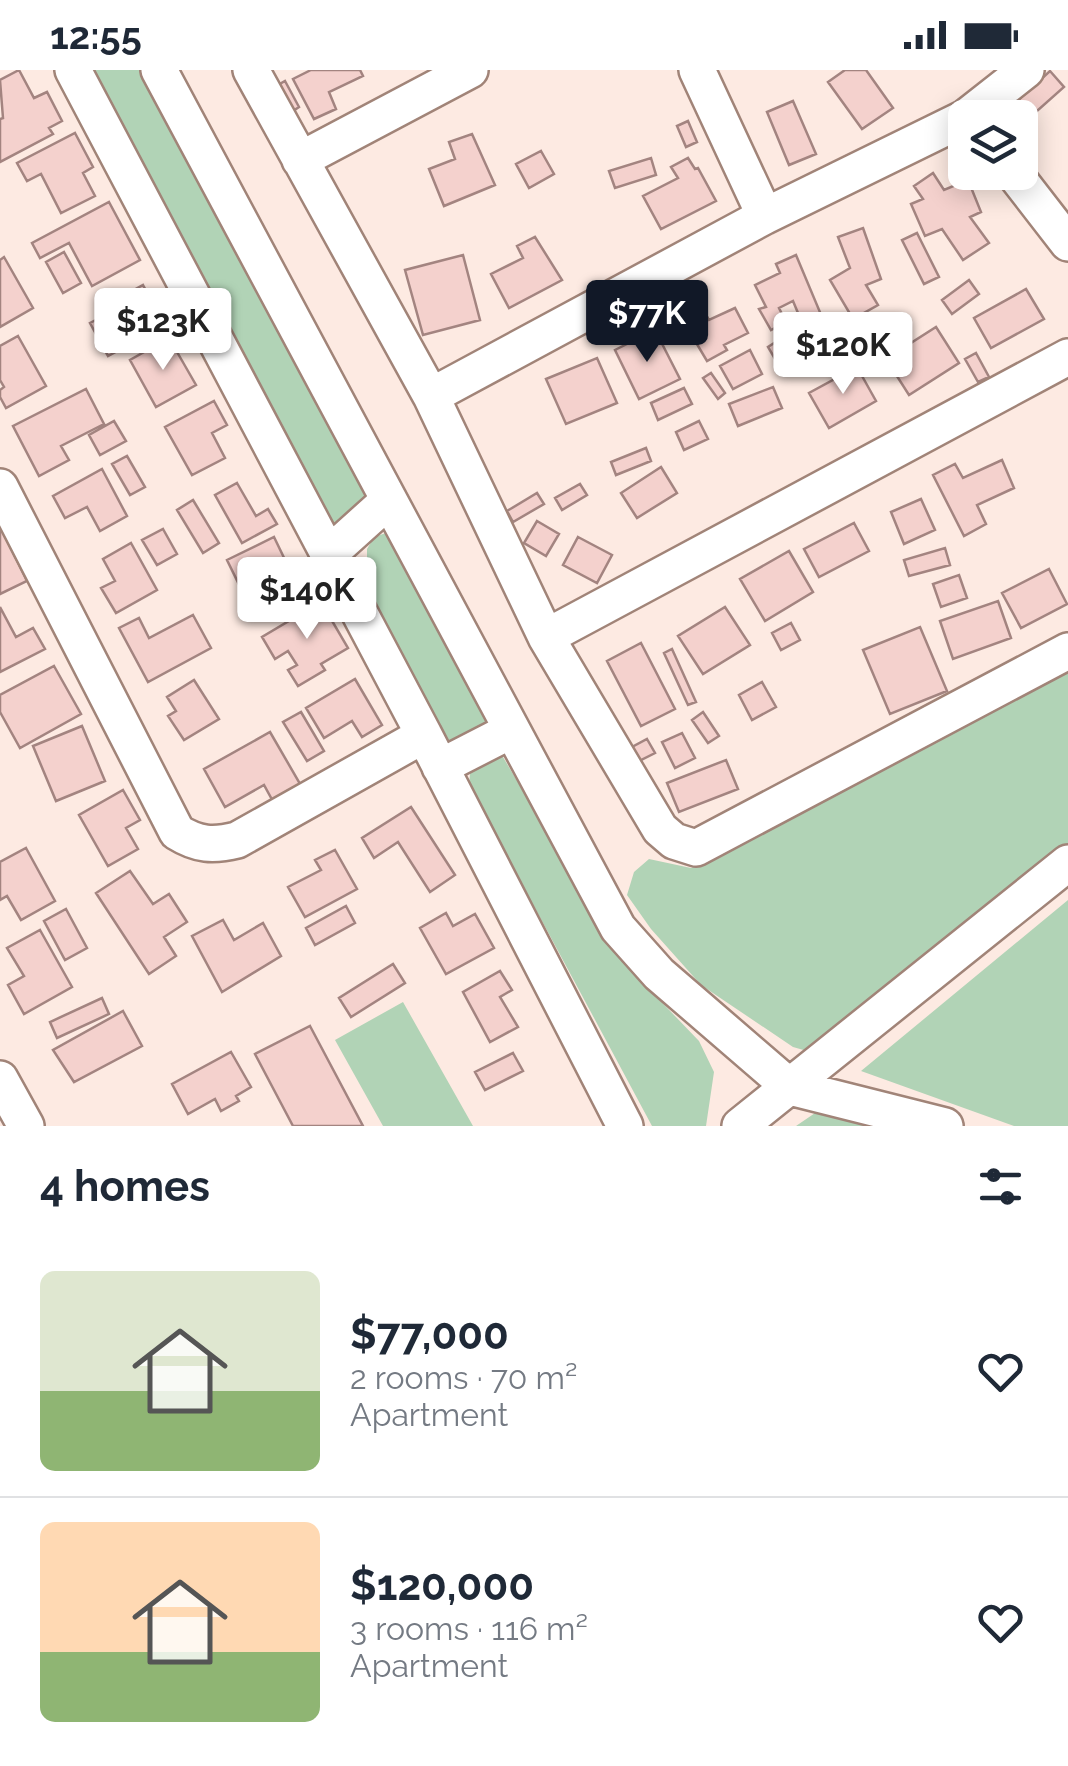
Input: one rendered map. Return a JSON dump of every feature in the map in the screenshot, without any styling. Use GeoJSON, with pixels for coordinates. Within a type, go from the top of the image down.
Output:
{"type":"FeatureCollection","features":[{"type":"Feature","properties":{"kind":"street"},"geometry":{"type":"LineString","coordinates":[[73,70],[424,735],[624,1126]]}},
{"type":"Feature","properties":{"kind":"street"},"geometry":{"type":"LineString","coordinates":[[159,70],[618,928],[659,974],[790,1087],[946,1126]]}},
{"type":"Feature","properties":{"kind":"street"},"geometry":{"type":"LineString","coordinates":[[251,70],[430,396],[546,637],[660,829],[674,841],[696,848],[1068,651]]}},
{"type":"Feature","properties":{"kind":"street"},"geometry":{"type":"LineString","coordinates":[[300,160],[470,70]]}},
{"type":"Feature","properties":{"kind":"street"},"geometry":{"type":"LineString","coordinates":[[697,70],[765,216]]}},
{"type":"Feature","properties":{"kind":"street"},"geometry":{"type":"LineString","coordinates":[[988,100],[1026,70]]}},
{"type":"Feature","properties":{"kind":"street"},"geometry":{"type":"LineString","coordinates":[[430,396],[765,216],[948,126]]}},
{"type":"Feature","properties":{"kind":"street"},"geometry":{"type":"LineString","coordinates":[[1027,190],[1068,243]]}},
{"type":"Feature","properties":{"kind":"street"},"geometry":{"type":"LineString","coordinates":[[546,637],[1068,357]]}},
{"type":"Feature","properties":{"kind":"street"},"geometry":{"type":"LineString","coordinates":[[0,488],[177,832],[196,844],[219,845],[237,840],[424,735]]}},
{"type":"Feature","properties":{"kind":"street"},"geometry":{"type":"LineString","coordinates":[[329,554],[389,500]]}},
{"type":"Feature","properties":{"kind":"street"},"geometry":{"type":"LineString","coordinates":[[440,767],[512,730]]}},
{"type":"Feature","properties":{"kind":"street"},"geometry":{"type":"LineString","coordinates":[[740,1126],[1068,863]]}},
{"type":"Feature","properties":{"kind":"street"},"geometry":{"type":"LineString","coordinates":[[0,1079],[26,1126]]}},
{"type":"Feature","properties":{"kind":"green space"},"geometry":{"type":"Polygon","coordinates":[[[87,70],[140,70],[373,502],[336,538],[87,70]]]}},
{"type":"Feature","properties":{"kind":"green space"},"geometry":{"type":"Polygon","coordinates":[[[386,533],[396,539],[487,716],[490,727],[447,747],[367,585],[367,549],[374,537],[386,533]]]}},
{"type":"Feature","properties":{"kind":"green space"},"geometry":{"type":"Polygon","coordinates":[[[1068,671],[1068,844],[821,1044],[807,1051],[793,1047],[701,985],[651,929],[627,895],[634,872],[649,859],[691,868],[1068,671]]]}},
{"type":"Feature","properties":{"kind":"green space"},"geometry":{"type":"Polygon","coordinates":[[[490,750],[503,757],[624,963],[699,1041],[714,1072],[706,1126],[652,1126],[469,785],[471,764],[490,750]]]}},
{"type":"Feature","properties":{"kind":"green space"},"geometry":{"type":"Polygon","coordinates":[[[1068,900],[1068,1126],[1014,1126],[861,1071],[1068,900]]]}},
{"type":"Feature","properties":{"kind":"green space"},"geometry":{"type":"Polygon","coordinates":[[[403,1002],[473,1126],[383,1126],[335,1040],[403,1002]]]}},
{"type":"Feature","properties":{"kind":"green space"},"geometry":{"type":"Polygon","coordinates":[[[818,1111],[866,1126],[796,1126],[818,1111]]]}},
{"type":"Feature","properties":{"kind":"building"},"geometry":{"type":"Polygon","coordinates":[[[19,70],[34,98],[47,92],[62,121],[49,128],[53,134],[0,162],[0,80],[19,70]]]}},
{"type":"Feature","properties":{"kind":"building"},"geometry":{"type":"Polygon","coordinates":[[[311,70],[360,70],[363,76],[329,92],[336,109],[314,119],[293,79],[311,70]]]}},
{"type":"Feature","properties":{"kind":"building"},"geometry":{"type":"Polygon","coordinates":[[[845,70],[866,70],[893,108],[862,129],[828,82],[845,70]]]}},
{"type":"Feature","properties":{"kind":"building"},"geometry":{"type":"Polygon","coordinates":[[[1050,71],[1064,87],[1038,110],[1038,100],[1018,100],[1050,71]]]}},
{"type":"Feature","properties":{"kind":"building"},"geometry":{"type":"Polygon","coordinates":[[[285,81],[299,107],[293,111],[278,85],[285,81]]]}},
{"type":"Feature","properties":{"kind":"building"},"geometry":{"type":"Polygon","coordinates":[[[793,101],[816,154],[789,165],[767,112],[793,101]]]}},
{"type":"Feature","properties":{"kind":"building"},"geometry":{"type":"Polygon","coordinates":[[[688,121],[697,142],[686,147],[677,126],[688,121]]]}},
{"type":"Feature","properties":{"kind":"building"},"geometry":{"type":"Polygon","coordinates":[[[75,133],[93,167],[83,173],[95,196],[61,213],[41,174],[27,181],[17,163],[75,133]]]}},
{"type":"Feature","properties":{"kind":"building"},"geometry":{"type":"Polygon","coordinates":[[[472,134],[495,185],[444,206],[429,169],[455,159],[449,142],[472,134]]]}},
{"type":"Feature","properties":{"kind":"building"},"geometry":{"type":"Polygon","coordinates":[[[541,151],[554,174],[529,188],[516,164],[541,151]]]}},
{"type":"Feature","properties":{"kind":"building"},"geometry":{"type":"Polygon","coordinates":[[[651,158],[656,175],[615,188],[609,171],[651,158]]]}},
{"type":"Feature","properties":{"kind":"building"},"geometry":{"type":"Polygon","coordinates":[[[688,158],[716,201],[661,229],[643,196],[678,178],[671,167],[688,158]]]}},
{"type":"Feature","properties":{"kind":"building"},"geometry":{"type":"Polygon","coordinates":[[[933,173],[944,190],[972,190],[981,212],[970,217],[989,243],[963,260],[942,229],[925,236],[911,204],[923,199],[914,186],[933,173]]]}},
{"type":"Feature","properties":{"kind":"building"},"geometry":{"type":"Polygon","coordinates":[[[109,202],[140,260],[92,286],[69,243],[40,258],[32,243],[109,202]]]}},
{"type":"Feature","properties":{"kind":"building"},"geometry":{"type":"Polygon","coordinates":[[[863,228],[881,279],[866,285],[878,305],[853,319],[830,280],[850,268],[838,237],[863,228]]]}},
{"type":"Feature","properties":{"kind":"building"},"geometry":{"type":"Polygon","coordinates":[[[917,233],[939,277],[924,284],[902,240],[917,233]]]}},
{"type":"Feature","properties":{"kind":"building"},"geometry":{"type":"Polygon","coordinates":[[[535,237],[562,280],[509,308],[491,274],[523,258],[517,246],[535,237]]]}},
{"type":"Feature","properties":{"kind":"building"},"geometry":{"type":"Polygon","coordinates":[[[64,252],[81,283],[63,293],[46,262],[64,252]]]}},
{"type":"Feature","properties":{"kind":"building"},"geometry":{"type":"Polygon","coordinates":[[[463,255],[480,320],[423,335],[405,270],[463,255]]]}},
{"type":"Feature","properties":{"kind":"building"},"geometry":{"type":"Polygon","coordinates":[[[796,255],[822,317],[803,325],[793,301],[779,308],[786,322],[771,330],[759,309],[766,307],[755,285],[780,273],[776,264],[796,255]]]}},
{"type":"Feature","properties":{"kind":"building"},"geometry":{"type":"Polygon","coordinates":[[[4,257],[33,308],[0,327],[0,260],[4,257]]]}},
{"type":"Feature","properties":{"kind":"building"},"geometry":{"type":"Polygon","coordinates":[[[969,280],[979,294],[952,314],[942,300],[969,280]]]}},
{"type":"Feature","properties":{"kind":"building"},"geometry":{"type":"Polygon","coordinates":[[[143,285],[165,325],[108,356],[90,323],[125,305],[121,297],[143,285]]]}},
{"type":"Feature","properties":{"kind":"building"},"geometry":{"type":"Polygon","coordinates":[[[1026,289],[1044,319],[991,348],[974,318],[1026,289]]]}},
{"type":"Feature","properties":{"kind":"building"},"geometry":{"type":"Polygon","coordinates":[[[699,303],[709,320],[735,308],[748,333],[724,345],[727,350],[707,361],[679,314],[699,303]]]}},
{"type":"Feature","properties":{"kind":"building"},"geometry":{"type":"Polygon","coordinates":[[[936,327],[959,363],[909,395],[886,359],[936,327]]]}},
{"type":"Feature","properties":{"kind":"building"},"geometry":{"type":"Polygon","coordinates":[[[655,330],[680,379],[639,399],[615,350],[655,330]]]}},
{"type":"Feature","properties":{"kind":"building"},"geometry":{"type":"Polygon","coordinates":[[[18,336],[46,386],[6,408],[0,397],[4,387],[0,380],[0,346],[18,336]]]}},
{"type":"Feature","properties":{"kind":"building"},"geometry":{"type":"Polygon","coordinates":[[[169,338],[196,385],[156,407],[130,360],[169,338]]]}},
{"type":"Feature","properties":{"kind":"building"},"geometry":{"type":"Polygon","coordinates":[[[779,340],[790,358],[778,364],[768,347],[779,340]]]}},
{"type":"Feature","properties":{"kind":"building"},"geometry":{"type":"Polygon","coordinates":[[[750,350],[762,374],[733,389],[720,366],[750,350]]]}},
{"type":"Feature","properties":{"kind":"building"},"geometry":{"type":"Polygon","coordinates":[[[976,353],[989,377],[978,382],[965,359],[976,353]]]}},
{"type":"Feature","properties":{"kind":"building"},"geometry":{"type":"Polygon","coordinates":[[[815,356],[821,367],[808,374],[802,364],[815,356]]]}},
{"type":"Feature","properties":{"kind":"building"},"geometry":{"type":"Polygon","coordinates":[[[597,358],[617,403],[566,424],[546,379],[597,358]]]}},
{"type":"Feature","properties":{"kind":"building"},"geometry":{"type":"Polygon","coordinates":[[[857,367],[876,401],[829,428],[809,393],[857,367]]]}},
{"type":"Feature","properties":{"kind":"building"},"geometry":{"type":"Polygon","coordinates":[[[711,373],[725,393],[718,399],[703,378],[711,373]]]}},
{"type":"Feature","properties":{"kind":"building"},"geometry":{"type":"Polygon","coordinates":[[[773,387],[782,408],[738,426],[729,404],[773,387]]]}},
{"type":"Feature","properties":{"kind":"building"},"geometry":{"type":"Polygon","coordinates":[[[684,388],[692,404],[658,420],[651,403],[684,388]]]}},
{"type":"Feature","properties":{"kind":"building"},"geometry":{"type":"Polygon","coordinates":[[[86,389],[104,424],[61,446],[69,460],[39,476],[13,426],[86,389]]]}},
{"type":"Feature","properties":{"kind":"building"},"geometry":{"type":"Polygon","coordinates":[[[214,401],[227,425],[212,433],[225,458],[192,475],[165,427],[214,401]]]}},
{"type":"Feature","properties":{"kind":"building"},"geometry":{"type":"Polygon","coordinates":[[[114,421],[126,441],[100,455],[89,435],[114,421]]]}},
{"type":"Feature","properties":{"kind":"building"},"geometry":{"type":"Polygon","coordinates":[[[699,421],[708,439],[684,450],[676,432],[699,421]]]}},
{"type":"Feature","properties":{"kind":"building"},"geometry":{"type":"Polygon","coordinates":[[[646,448],[651,461],[616,475],[611,462],[646,448]]]}},
{"type":"Feature","properties":{"kind":"building"},"geometry":{"type":"Polygon","coordinates":[[[127,456],[145,487],[130,495],[112,464],[127,456]]]}},
{"type":"Feature","properties":{"kind":"building"},"geometry":{"type":"Polygon","coordinates":[[[1002,460],[1014,488],[977,505],[986,524],[964,536],[933,475],[955,464],[963,478],[1002,460]]]}},
{"type":"Feature","properties":{"kind":"building"},"geometry":{"type":"Polygon","coordinates":[[[661,467],[677,493],[637,518],[621,493],[661,467]]]}},
{"type":"Feature","properties":{"kind":"building"},"geometry":{"type":"Polygon","coordinates":[[[102,469],[127,516],[100,531],[87,507],[65,518],[53,496],[102,469]]]}},
{"type":"Feature","properties":{"kind":"building"},"geometry":{"type":"Polygon","coordinates":[[[237,483],[256,516],[268,509],[277,524],[242,543],[215,495],[237,483]]]}},
{"type":"Feature","properties":{"kind":"building"},"geometry":{"type":"Polygon","coordinates":[[[580,484],[587,495],[562,510],[555,498],[580,484]]]}},
{"type":"Feature","properties":{"kind":"building"},"geometry":{"type":"Polygon","coordinates":[[[537,493],[544,504],[513,522],[507,511],[537,493]]]}},
{"type":"Feature","properties":{"kind":"building"},"geometry":{"type":"Polygon","coordinates":[[[921,499],[935,530],[904,544],[891,512],[921,499]]]}},
{"type":"Feature","properties":{"kind":"building"},"geometry":{"type":"Polygon","coordinates":[[[193,500],[219,543],[203,553],[177,510],[193,500]]]}},
{"type":"Feature","properties":{"kind":"building"},"geometry":{"type":"Polygon","coordinates":[[[537,521],[559,534],[546,556],[524,543],[537,521]]]}},
{"type":"Feature","properties":{"kind":"building"},"geometry":{"type":"Polygon","coordinates":[[[854,523],[869,551],[819,577],[804,549],[854,523]]]}},
{"type":"Feature","properties":{"kind":"building"},"geometry":{"type":"Polygon","coordinates":[[[163,529],[177,554],[157,565],[142,540],[163,529]]]}},
{"type":"Feature","properties":{"kind":"building"},"geometry":{"type":"Polygon","coordinates":[[[0,531],[27,581],[0,594],[0,531]]]}},
{"type":"Feature","properties":{"kind":"building"},"geometry":{"type":"Polygon","coordinates":[[[274,537],[299,589],[252,611],[227,560],[274,537]]]}},
{"type":"Feature","properties":{"kind":"building"},"geometry":{"type":"Polygon","coordinates":[[[578,537],[612,555],[597,583],[563,565],[578,537]]]}},
{"type":"Feature","properties":{"kind":"building"},"geometry":{"type":"Polygon","coordinates":[[[131,543],[157,590],[116,613],[101,588],[115,581],[103,559],[131,543]]]}},
{"type":"Feature","properties":{"kind":"building"},"geometry":{"type":"Polygon","coordinates":[[[945,548],[950,565],[909,576],[904,560],[945,548]]]}},
{"type":"Feature","properties":{"kind":"building"},"geometry":{"type":"Polygon","coordinates":[[[789,551],[813,592],[765,621],[740,579],[789,551]]]}},
{"type":"Feature","properties":{"kind":"building"},"geometry":{"type":"Polygon","coordinates":[[[1049,569],[1067,604],[1021,628],[1002,593],[1049,569]]]}},
{"type":"Feature","properties":{"kind":"building"},"geometry":{"type":"Polygon","coordinates":[[[959,575],[967,598],[941,607],[933,584],[959,575]]]}},
{"type":"Feature","properties":{"kind":"building"},"geometry":{"type":"Polygon","coordinates":[[[998,601],[1011,638],[953,659],[940,621],[998,601]]]}},
{"type":"Feature","properties":{"kind":"building"},"geometry":{"type":"Polygon","coordinates":[[[321,602],[348,648],[321,664],[325,670],[298,686],[288,670],[297,665],[288,651],[275,659],[262,637],[321,602]]]}},
{"type":"Feature","properties":{"kind":"building"},"geometry":{"type":"Polygon","coordinates":[[[0,607],[16,637],[33,628],[45,649],[0,672],[0,607]]]}},
{"type":"Feature","properties":{"kind":"building"},"geometry":{"type":"Polygon","coordinates":[[[725,607],[750,645],[703,674],[678,636],[725,607]]]}},
{"type":"Feature","properties":{"kind":"building"},"geometry":{"type":"Polygon","coordinates":[[[193,615],[211,648],[148,682],[119,628],[139,618],[149,638],[193,615]]]}},
{"type":"Feature","properties":{"kind":"building"},"geometry":{"type":"Polygon","coordinates":[[[791,623],[800,640],[781,650],[772,633],[791,623]]]}},
{"type":"Feature","properties":{"kind":"building"},"geometry":{"type":"Polygon","coordinates":[[[920,627],[947,691],[890,714],[863,650],[920,627]]]}},
{"type":"Feature","properties":{"kind":"building"},"geometry":{"type":"Polygon","coordinates":[[[641,643],[675,709],[641,726],[607,661],[641,643]]]}},
{"type":"Feature","properties":{"kind":"building"},"geometry":{"type":"Polygon","coordinates":[[[672,649],[696,702],[688,705],[664,653],[672,649]]]}},
{"type":"Feature","properties":{"kind":"building"},"geometry":{"type":"Polygon","coordinates":[[[54,666],[81,714],[20,748],[0,712],[0,695],[54,666]]]}},
{"type":"Feature","properties":{"kind":"building"},"geometry":{"type":"Polygon","coordinates":[[[355,679],[382,725],[362,737],[352,721],[324,738],[306,708],[355,679]]]}},
{"type":"Feature","properties":{"kind":"building"},"geometry":{"type":"Polygon","coordinates":[[[194,680],[219,719],[184,740],[168,716],[176,711],[167,697],[194,680]]]}},
{"type":"Feature","properties":{"kind":"building"},"geometry":{"type":"Polygon","coordinates":[[[762,682],[776,707],[752,720],[739,695],[762,682]]]}},
{"type":"Feature","properties":{"kind":"building"},"geometry":{"type":"Polygon","coordinates":[[[301,712],[324,751],[307,761],[283,722],[301,712]]]}},
{"type":"Feature","properties":{"kind":"building"},"geometry":{"type":"Polygon","coordinates":[[[703,712],[719,736],[708,743],[692,720],[703,712]]]}},
{"type":"Feature","properties":{"kind":"building"},"geometry":{"type":"Polygon","coordinates":[[[82,726],[105,781],[56,801],[33,746],[82,726]]]}},
{"type":"Feature","properties":{"kind":"building"},"geometry":{"type":"Polygon","coordinates":[[[270,732],[303,789],[275,805],[264,785],[225,807],[204,769],[270,732]]]}},
{"type":"Feature","properties":{"kind":"building"},"geometry":{"type":"Polygon","coordinates":[[[682,733],[695,758],[675,768],[662,742],[682,733]]]}},
{"type":"Feature","properties":{"kind":"building"},"geometry":{"type":"Polygon","coordinates":[[[647,739],[655,753],[639,761],[632,747],[647,739]]]}},
{"type":"Feature","properties":{"kind":"building"},"geometry":{"type":"Polygon","coordinates":[[[726,760],[738,789],[679,812],[667,783],[726,760]]]}},
{"type":"Feature","properties":{"kind":"building"},"geometry":{"type":"Polygon","coordinates":[[[123,790],[140,820],[126,828],[138,849],[108,866],[79,815],[123,790]]]}},
{"type":"Feature","properties":{"kind":"building"},"geometry":{"type":"Polygon","coordinates":[[[411,807],[455,875],[430,892],[398,842],[374,858],[362,838],[411,807]]]}},
{"type":"Feature","properties":{"kind":"building"},"geometry":{"type":"Polygon","coordinates":[[[26,848],[55,901],[21,920],[7,896],[0,900],[0,862],[26,848]]]}},
{"type":"Feature","properties":{"kind":"building"},"geometry":{"type":"Polygon","coordinates":[[[335,850],[357,889],[305,917],[288,887],[321,870],[315,860],[335,850]]]}},
{"type":"Feature","properties":{"kind":"building"},"geometry":{"type":"Polygon","coordinates":[[[130,871],[153,904],[169,894],[187,922],[164,937],[176,956],[149,974],[96,893],[130,871]]]}},
{"type":"Feature","properties":{"kind":"building"},"geometry":{"type":"Polygon","coordinates":[[[346,906],[355,923],[315,945],[306,928],[346,906]]]}},
{"type":"Feature","properties":{"kind":"building"},"geometry":{"type":"Polygon","coordinates":[[[66,909],[87,948],[65,960],[44,921],[66,909]]]}},
{"type":"Feature","properties":{"kind":"building"},"geometry":{"type":"Polygon","coordinates":[[[446,913],[453,926],[475,914],[494,948],[446,974],[420,928],[446,913]]]}},
{"type":"Feature","properties":{"kind":"building"},"geometry":{"type":"Polygon","coordinates":[[[223,920],[234,940],[263,923],[281,956],[222,992],[192,936],[223,920]]]}},
{"type":"Feature","properties":{"kind":"building"},"geometry":{"type":"Polygon","coordinates":[[[40,930],[72,987],[24,1014],[8,985],[24,976],[7,948],[40,930]]]}},
{"type":"Feature","properties":{"kind":"building"},"geometry":{"type":"Polygon","coordinates":[[[393,964],[405,983],[351,1017],[339,998],[393,964]]]}},
{"type":"Feature","properties":{"kind":"building"},"geometry":{"type":"Polygon","coordinates":[[[500,971],[512,990],[500,997],[518,1027],[490,1042],[463,992],[500,971]]]}},
{"type":"Feature","properties":{"kind":"building"},"geometry":{"type":"Polygon","coordinates":[[[102,998],[109,1014],[57,1038],[50,1022],[102,998]]]}},
{"type":"Feature","properties":{"kind":"building"},"geometry":{"type":"Polygon","coordinates":[[[123,1011],[142,1046],[74,1082],[53,1050],[123,1011]]]}},
{"type":"Feature","properties":{"kind":"building"},"geometry":{"type":"Polygon","coordinates":[[[310,1026],[363,1126],[293,1126],[255,1054],[310,1026]]]}},
{"type":"Feature","properties":{"kind":"building"},"geometry":{"type":"Polygon","coordinates":[[[231,1052],[251,1087],[236,1096],[239,1101],[221,1111],[215,1099],[188,1114],[172,1084],[231,1052]]]}},
{"type":"Feature","properties":{"kind":"building"},"geometry":{"type":"Polygon","coordinates":[[[513,1053],[523,1071],[485,1090],[475,1072],[513,1053]]]}}]}
